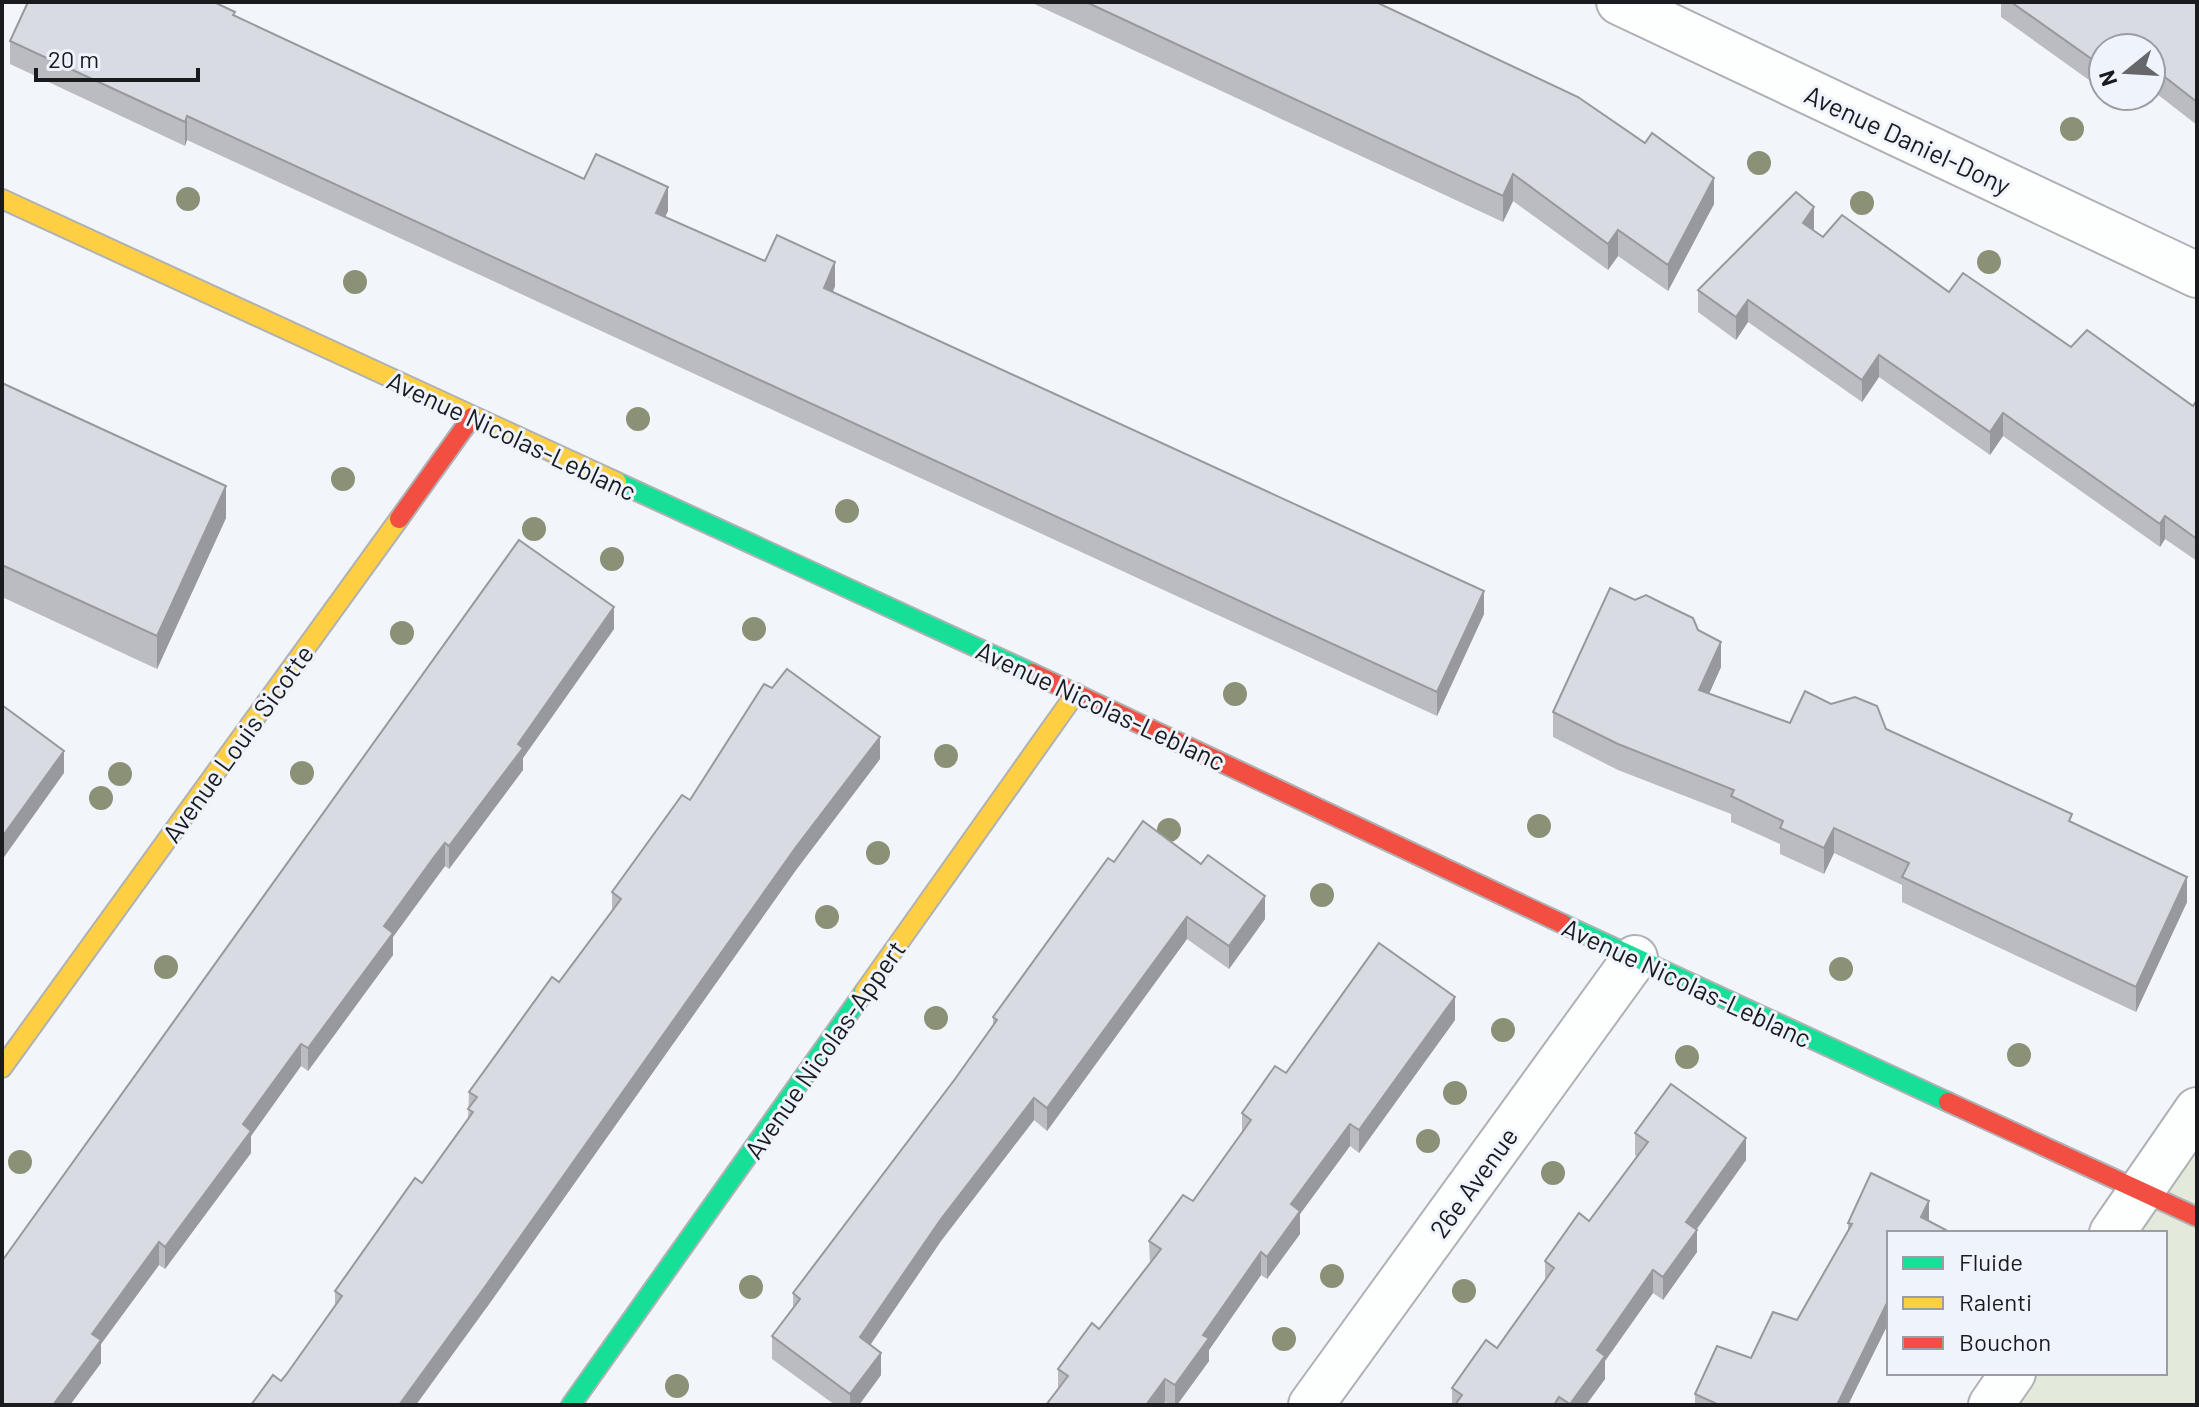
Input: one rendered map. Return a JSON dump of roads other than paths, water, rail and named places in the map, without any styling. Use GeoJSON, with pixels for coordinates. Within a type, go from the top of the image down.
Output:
{"type":"FeatureCollection","features":[{"type":"Feature","properties":{"kind":"street","name":"Avenue Daniel-Dony"},"geometry":{"type":"LineString","coordinates":[[1619,2],[2197,275]]}},
{"type":"Feature","properties":{"kind":"street","name":"Avenue Nicolas-Leblanc"},"geometry":{"type":"LineString","coordinates":[[2,199],[1076,693],[1635,958],[2197,1217]]}},
{"type":"Feature","properties":{"kind":"street","name":"Avenue Louis Sicotte"},"geometry":{"type":"LineString","coordinates":[[2,1068],[472,417]]}},
{"type":"Feature","properties":{"kind":"street","name":"Avenue Nicolas-Appert"},"geometry":{"type":"LineString","coordinates":[[571,1405],[1076,693]]}},
{"type":"Feature","properties":{"kind":"street","name":"26e Avenue"},"geometry":{"type":"LineString","coordinates":[[1311,1405],[1635,958]]}},
{"type":"Feature","properties":{"kind":"street"},"geometry":{"type":"LineString","coordinates":[[2113,1231],[2197,1110]]}},
{"type":"Feature","properties":{"kind":"street"},"geometry":{"type":"LineString","coordinates":[[1991,1405],[2012,1375]]}}]}
